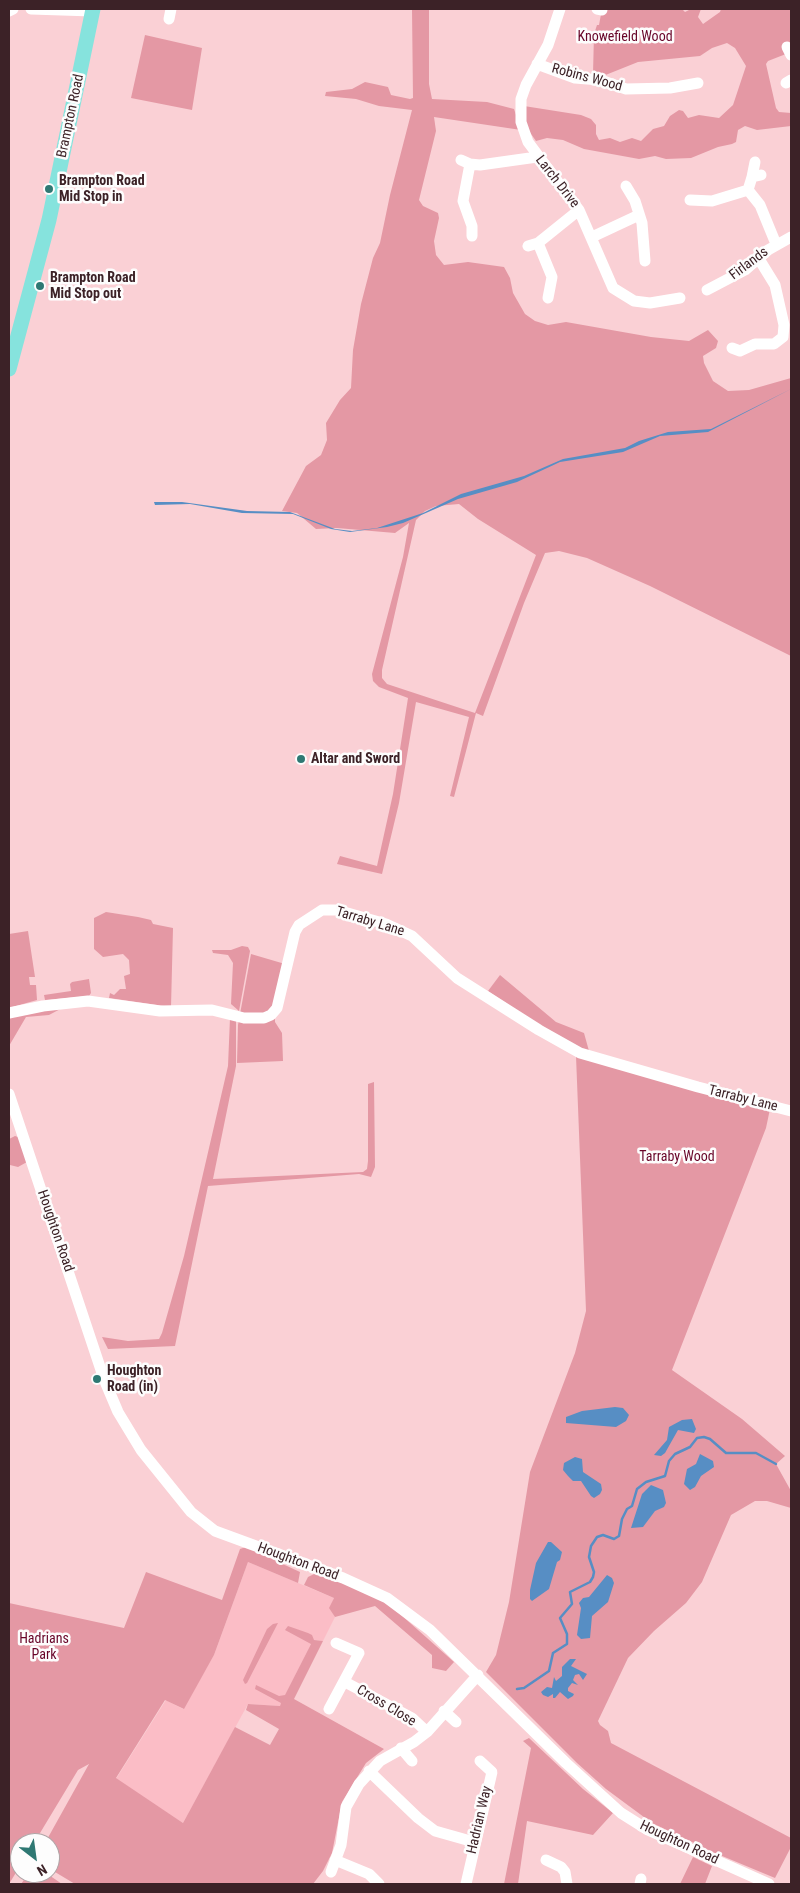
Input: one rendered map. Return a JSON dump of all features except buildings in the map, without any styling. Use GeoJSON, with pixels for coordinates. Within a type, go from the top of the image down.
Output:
{"type":"FeatureCollection","features":[{"type":"Feature","properties":{"kind":"main road","name":"Brampton Road"},"geometry":{"type":"LineString","coordinates":[[9,369],[49,220],[93,10]]}},
{"type":"Feature","properties":{"kind":"street"},"geometry":{"type":"LineString","coordinates":[[9,11],[13,9]]}},
{"type":"Feature","properties":{"kind":"street"},"geometry":{"type":"LineString","coordinates":[[32,9],[93,10]]}},
{"type":"Feature","properties":{"kind":"street","name":"Larch Drive"},"geometry":{"type":"LineString","coordinates":[[560,9],[548,45],[526,85],[519,111],[523,132],[537,157],[564,187],[579,210],[592,237],[608,281],[619,294],[634,301],[650,303],[680,298]]}},
{"type":"Feature","properties":{"kind":"street","name":"Robins Wood"},"geometry":{"type":"LineString","coordinates":[[537,64],[575,78],[600,80],[626,89],[670,88],[698,83]]}},
{"type":"Feature","properties":{"kind":"street"},"geometry":{"type":"LineString","coordinates":[[471,238],[472,226],[463,201],[465,162],[518,162],[537,157]]}},
{"type":"Feature","properties":{"kind":"street"},"geometry":{"type":"LineString","coordinates":[[690,200],[712,201],[748,190],[757,176],[755,162]]}},
{"type":"Feature","properties":{"kind":"street"},"geometry":{"type":"LineString","coordinates":[[626,186],[635,201],[643,229],[645,261]]}},
{"type":"Feature","properties":{"kind":"street"},"geometry":{"type":"LineString","coordinates":[[748,190],[760,206],[776,244]]}},
{"type":"Feature","properties":{"kind":"street"},"geometry":{"type":"LineString","coordinates":[[548,298],[552,277],[533,244],[579,210]]}},
{"type":"Feature","properties":{"kind":"street"},"geometry":{"type":"LineString","coordinates":[[592,237],[639,215]]}},
{"type":"Feature","properties":{"kind":"street","name":"Firlands"},"geometry":{"type":"LineString","coordinates":[[707,290],[726,282],[759,259],[776,244],[791,237]]}},
{"type":"Feature","properties":{"kind":"street"},"geometry":{"type":"LineString","coordinates":[[732,348],[745,355],[756,344],[774,344],[780,341],[784,332],[775,285],[759,259]]}},
{"type":"Feature","properties":{"kind":"street","name":"Tarraby Lane"},"geometry":{"type":"LineString","coordinates":[[9,1013],[88,1000],[160,1011],[212,1010],[244,1018],[264,1018],[271,1015],[277,1008],[295,932],[309,916],[322,910],[337,910],[386,924],[412,936],[457,978],[539,1030],[580,1053],[698,1087],[791,1111]]}},
{"type":"Feature","properties":{"kind":"street","name":"Houghton Road"},"geometry":{"type":"LineString","coordinates":[[9,1094],[104,1379],[132,1437],[168,1486],[191,1512],[215,1531],[343,1578],[387,1598],[430,1630],[566,1763],[621,1813],[648,1830],[763,1883]]}},
{"type":"Feature","properties":{"kind":"street"},"geometry":{"type":"LineString","coordinates":[[329,1709],[359,1653],[336,1642]]}},
{"type":"Feature","properties":{"kind":"street"},"geometry":{"type":"LineString","coordinates":[[331,1872],[341,1845],[346,1807],[369,1771],[390,1754],[427,1732],[478,1675]]}},
{"type":"Feature","properties":{"kind":"street","name":"Cross Close"},"geometry":{"type":"LineString","coordinates":[[345,1682],[412,1718],[427,1732]]}},
{"type":"Feature","properties":{"kind":"street"},"geometry":{"type":"LineString","coordinates":[[444,1711],[456,1722]]}},
{"type":"Feature","properties":{"kind":"street"},"geometry":{"type":"LineString","coordinates":[[401,1748],[412,1761]]}},
{"type":"Feature","properties":{"kind":"street","name":"Hadrian Way"},"geometry":{"type":"LineString","coordinates":[[466,1884],[474,1842],[492,1772],[480,1761]]}},
{"type":"Feature","properties":{"kind":"street"},"geometry":{"type":"LineString","coordinates":[[369,1771],[435,1832],[474,1842]]}},
{"type":"Feature","properties":{"kind":"street"},"geometry":{"type":"LineString","coordinates":[[335,1860],[369,1874],[379,1884]]}},
{"type":"Feature","properties":{"kind":"street"},"geometry":{"type":"LineString","coordinates":[[546,1860],[561,1867],[565,1872],[566,1884]]}},
{"type":"Feature","properties":{"kind":"shaded area"},"geometry":{"type":"Polygon","coordinates":[[[248,1562],[334,1598],[330,1608],[335,1617],[323,1641],[313,1640],[280,1706],[248,1704],[183,1823],[116,1779],[166,1700],[183,1709],[214,1655],[248,1562]]]}},
{"type":"Feature","properties":{"kind":"green space"},"geometry":{"type":"Polygon","coordinates":[[[412,9],[429,9],[429,84],[432,99],[487,102],[514,109],[521,130],[434,117],[436,131],[419,200],[423,206],[438,213],[439,218],[434,241],[436,255],[444,265],[468,262],[504,267],[510,278],[513,293],[525,314],[535,321],[548,325],[566,322],[651,337],[689,341],[708,330],[718,341],[716,348],[703,356],[704,363],[713,381],[728,391],[749,390],[791,378],[791,656],[650,586],[587,558],[559,551],[545,553],[524,603],[483,716],[476,713],[454,797],[450,796],[469,717],[416,702],[399,803],[382,874],[337,864],[340,856],[377,866],[393,794],[408,698],[379,687],[373,681],[372,674],[403,557],[409,523],[395,533],[337,528],[316,529],[297,513],[282,511],[306,466],[321,455],[327,440],[326,423],[340,400],[351,388],[353,350],[361,304],[373,258],[380,243],[390,195],[412,110],[379,106],[356,99],[325,96],[326,92],[352,89],[365,82],[388,87],[391,95],[413,98],[412,9]],[[459,504],[436,506],[425,511],[416,520],[382,670],[382,678],[387,684],[475,713],[536,555],[478,519],[459,504]]]}},
{"type":"Feature","properties":{"kind":"green space","name":"Knowefield Wood"},"geometry":{"type":"Polygon","coordinates":[[[602,9],[682,9],[685,12],[691,9],[701,9],[698,17],[703,24],[720,12],[721,9],[791,9],[791,52],[768,61],[766,64],[776,108],[779,112],[791,113],[791,126],[757,130],[745,126],[738,130],[736,142],[691,158],[666,159],[655,156],[639,159],[584,149],[563,140],[547,138],[536,141],[524,124],[524,106],[581,115],[591,119],[596,125],[596,134],[599,140],[610,138],[620,142],[632,138],[641,141],[653,129],[664,126],[670,116],[679,110],[683,111],[688,118],[699,115],[719,118],[733,105],[746,66],[735,48],[727,43],[712,48],[700,56],[638,62],[603,76],[593,74],[594,34],[597,25],[599,25],[602,9]]]}},
{"type":"Feature","properties":{"kind":"green space"},"geometry":{"type":"Polygon","coordinates":[[[145,35],[202,48],[192,110],[131,98],[145,35]]]}},
{"type":"Feature","properties":{"kind":"green space"},"geometry":{"type":"Polygon","coordinates":[[[106,912],[151,920],[153,924],[173,928],[171,1007],[109,998],[110,993],[114,995],[120,989],[126,989],[124,976],[130,974],[129,960],[123,954],[103,957],[94,949],[94,918],[106,912]]]}},
{"type":"Feature","properties":{"kind":"green space"},"geometry":{"type":"Polygon","coordinates":[[[28,931],[35,977],[29,977],[30,985],[36,985],[37,1000],[9,1008],[9,934],[28,931]]]}},
{"type":"Feature","properties":{"kind":"green space"},"geometry":{"type":"Polygon","coordinates":[[[242,946],[248,947],[250,951],[239,1011],[231,1004],[233,963],[228,955],[213,953],[212,950],[231,950],[242,946]]]}},
{"type":"Feature","properties":{"kind":"green space"},"geometry":{"type":"Polygon","coordinates":[[[251,954],[285,964],[275,1010],[275,1022],[282,1033],[283,1061],[237,1063],[238,1025],[251,954]]]}},
{"type":"Feature","properties":{"kind":"green space"},"geometry":{"type":"Polygon","coordinates":[[[500,975],[556,1022],[584,1033],[589,1051],[567,1044],[488,991],[500,975]]]}},
{"type":"Feature","properties":{"kind":"green space"},"geometry":{"type":"Polygon","coordinates":[[[89,979],[91,993],[89,996],[45,1000],[44,995],[71,991],[70,984],[72,982],[89,979]]]}},
{"type":"Feature","properties":{"kind":"green space"},"geometry":{"type":"Polygon","coordinates":[[[64,1007],[49,1015],[26,1017],[9,1046],[9,1017],[64,1007]]]}},
{"type":"Feature","properties":{"kind":"green space"},"geometry":{"type":"Polygon","coordinates":[[[230,1018],[236,1020],[236,1066],[213,1179],[363,1172],[367,1169],[368,1161],[368,1084],[374,1082],[375,1167],[371,1177],[359,1174],[208,1186],[175,1346],[108,1349],[102,1337],[128,1341],[159,1339],[162,1333],[184,1256],[228,1066],[230,1018]]]}},
{"type":"Feature","properties":{"kind":"green space","name":"Tarraby Wood"},"geometry":{"type":"Polygon","coordinates":[[[576,1056],[770,1109],[766,1128],[672,1370],[742,1419],[785,1456],[776,1464],[791,1491],[791,1508],[767,1501],[755,1501],[731,1515],[702,1582],[686,1603],[654,1631],[628,1658],[598,1721],[608,1731],[611,1743],[791,1838],[791,1847],[775,1878],[715,1853],[652,1823],[606,1789],[577,1763],[486,1672],[496,1655],[509,1602],[530,1472],[575,1353],[586,1311],[576,1056]]]}},
{"type":"Feature","properties":{"kind":"green space"},"geometry":{"type":"Polygon","coordinates":[[[15,1136],[18,1137],[27,1162],[18,1167],[10,1165],[9,1162],[9,1139],[15,1136]]]}},
{"type":"Feature","properties":{"kind":"green space","name":"Hadrians Park"},"geometry":{"type":"Polygon","coordinates":[[[246,1547],[300,1572],[298,1583],[248,1562],[214,1655],[184,1709],[165,1700],[116,1778],[183,1823],[235,1727],[270,1745],[279,1729],[246,1710],[248,1704],[280,1706],[281,1703],[255,1689],[256,1685],[279,1696],[285,1695],[311,1644],[285,1630],[288,1626],[308,1633],[312,1635],[314,1640],[323,1641],[294,1699],[384,1749],[366,1763],[342,1802],[332,1853],[323,1871],[313,1884],[75,1884],[60,1875],[60,1833],[51,1833],[89,1764],[78,1770],[40,1833],[10,1833],[9,1884],[9,1603],[124,1628],[146,1572],[222,1600],[240,1549],[246,1547]]]}},
{"type":"Feature","properties":{"kind":"green space"},"geometry":{"type":"Polygon","coordinates":[[[316,1573],[359,1587],[391,1606],[454,1662],[446,1671],[432,1668],[432,1655],[375,1606],[335,1617],[329,1608],[334,1598],[304,1585],[308,1577],[316,1573]]]}},
{"type":"Feature","properties":{"kind":"green space"},"geometry":{"type":"Polygon","coordinates":[[[278,1623],[245,1684],[243,1680],[267,1629],[273,1624],[278,1623]]]}},
{"type":"Feature","properties":{"kind":"green space"},"geometry":{"type":"Polygon","coordinates":[[[529,1738],[583,1789],[613,1813],[593,1835],[527,1821],[518,1884],[504,1884],[531,1748],[523,1741],[529,1738]]]}},
{"type":"Feature","properties":{"kind":"green space"},"geometry":{"type":"Polygon","coordinates":[[[693,1857],[712,1866],[705,1884],[680,1884],[693,1857]]]}},
{"type":"Feature","properties":{"kind":"green space"},"geometry":{"type":"Polygon","coordinates":[[[60,1883],[62,1884],[21,1884],[60,1883]]]}},
{"type":"Feature","properties":{"kind":"water"},"geometry":{"type":"Polygon","coordinates":[[[791,389],[708,432],[660,436],[623,452],[560,462],[517,482],[458,499],[403,523],[387,527],[350,532],[331,529],[293,514],[242,513],[190,504],[155,505],[154,502],[182,502],[247,511],[290,512],[335,529],[352,531],[377,528],[423,513],[461,494],[524,476],[563,459],[625,448],[639,441],[668,432],[711,429],[791,389]]]}},
{"type":"Feature","properties":{"kind":"water"},"geometry":{"type":"Polygon","coordinates":[[[615,1407],[623,1408],[629,1415],[626,1421],[616,1427],[566,1423],[566,1417],[582,1411],[615,1407]]]}},
{"type":"Feature","properties":{"kind":"water"},"geometry":{"type":"Polygon","coordinates":[[[692,1419],[696,1429],[694,1433],[678,1430],[665,1453],[661,1456],[654,1455],[667,1440],[669,1427],[682,1420],[692,1419]]]}},
{"type":"Feature","properties":{"kind":"water"},"geometry":{"type":"Polygon","coordinates":[[[700,1454],[713,1461],[714,1467],[701,1476],[695,1487],[690,1490],[684,1484],[687,1469],[696,1464],[700,1454]]]}},
{"type":"Feature","properties":{"kind":"water"},"geometry":{"type":"Polygon","coordinates":[[[575,1457],[582,1459],[583,1472],[601,1484],[602,1490],[600,1494],[594,1498],[581,1481],[573,1481],[563,1470],[564,1463],[575,1457]]]}},
{"type":"Feature","properties":{"kind":"water"},"geometry":{"type":"Polygon","coordinates":[[[651,1485],[663,1490],[666,1503],[664,1507],[655,1511],[643,1527],[631,1528],[642,1494],[651,1485]]]}},
{"type":"Feature","properties":{"kind":"water"},"geometry":{"type":"Polygon","coordinates":[[[548,1542],[551,1542],[562,1552],[560,1560],[557,1562],[549,1589],[532,1601],[530,1599],[530,1590],[536,1563],[548,1542]]]}},
{"type":"Feature","properties":{"kind":"water"},"geometry":{"type":"Polygon","coordinates":[[[607,1575],[612,1578],[614,1583],[608,1602],[592,1616],[590,1638],[581,1639],[577,1635],[581,1608],[579,1603],[583,1598],[589,1597],[607,1575]]]}},
{"type":"Feature","properties":{"kind":"water"},"geometry":{"type":"Polygon","coordinates":[[[570,1659],[576,1659],[571,1666],[587,1674],[583,1680],[579,1674],[575,1675],[573,1680],[578,1685],[572,1683],[568,1688],[568,1691],[574,1694],[573,1696],[568,1699],[560,1692],[555,1698],[553,1698],[553,1694],[548,1697],[543,1695],[541,1692],[547,1687],[552,1688],[554,1677],[556,1681],[562,1676],[562,1667],[570,1659]]]}},
{"type":"Feature","properties":{"kind":"waterway"},"geometry":{"type":"LineString","coordinates":[[517,1689],[524,1688],[549,1671],[553,1653],[567,1644],[567,1634],[560,1618],[572,1604],[570,1592],[590,1582],[593,1577],[594,1572],[589,1557],[591,1546],[597,1537],[603,1535],[614,1539],[619,1536],[622,1519],[627,1509],[632,1506],[637,1489],[646,1482],[665,1476],[669,1461],[675,1454],[690,1447],[697,1438],[704,1437],[710,1439],[726,1453],[756,1453],[776,1464]]}},
{"type":"Feature","properties":{"kind":"place","name":"Brampton Road Mid Stop in"},"geometry":{"type":"Point","coordinates":[49,189]}},
{"type":"Feature","properties":{"kind":"place","name":"Brampton Road Mid Stop out"},"geometry":{"type":"Point","coordinates":[40,286]}},
{"type":"Feature","properties":{"kind":"place","name":"Altar and Sword"},"geometry":{"type":"Point","coordinates":[301,759]}},
{"type":"Feature","properties":{"kind":"place","name":"Houghton Road (in)"},"geometry":{"type":"Point","coordinates":[97,1379]}}]}
